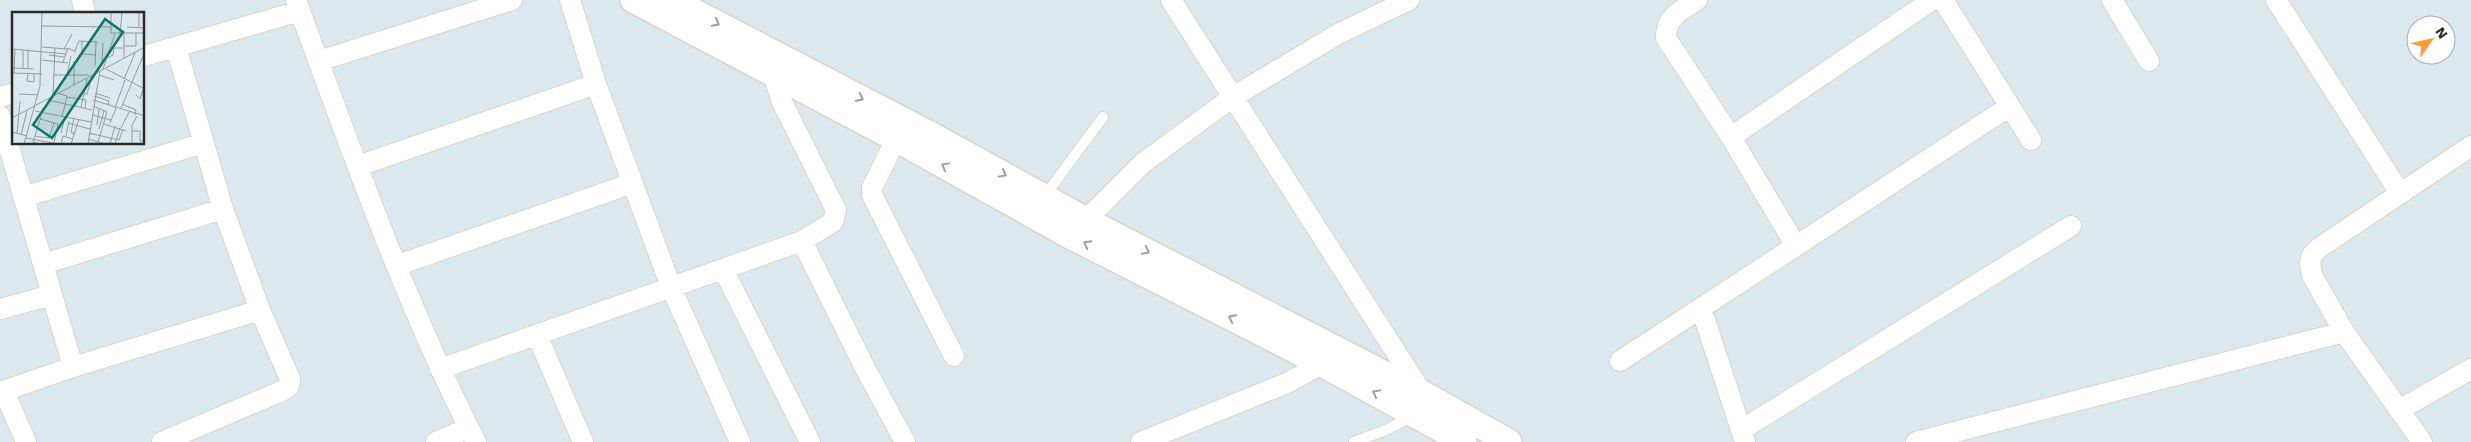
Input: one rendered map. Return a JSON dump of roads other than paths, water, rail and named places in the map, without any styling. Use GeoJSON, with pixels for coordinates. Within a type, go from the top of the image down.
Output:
{"type":"FeatureCollection","features":[{"type":"Feature","properties":{"kind":"street"},"geometry":{"type":"LineString","coordinates":[[319,61],[512,0]]}},
{"type":"Feature","properties":{"kind":"street"},"geometry":{"type":"LineString","coordinates":[[570,0],[596,84],[671,287],[740,442]]}},
{"type":"Feature","properties":{"kind":"street"},"geometry":{"type":"LineString","coordinates":[[633,0],[928,133],[1038,206],[1086,220],[1418,404],[1464,442]]}},
{"type":"Feature","properties":{"kind":"street"},"geometry":{"type":"LineString","coordinates":[[1171,0],[1233,97],[1418,404]]}},
{"type":"Feature","properties":{"kind":"street"},"geometry":{"type":"LineString","coordinates":[[1086,220],[1143,163],[1233,97],[1338,34],[1408,0]]}},
{"type":"Feature","properties":{"kind":"street"},"geometry":{"type":"LineString","coordinates":[[1697,0],[1675,15],[1666,26],[1666,38],[1731,137],[1796,246]]}},
{"type":"Feature","properties":{"kind":"street"},"geometry":{"type":"LineString","coordinates":[[1731,137],[1932,0]]}},
{"type":"Feature","properties":{"kind":"street"},"geometry":{"type":"LineString","coordinates":[[1943,0],[2031,140]]}},
{"type":"Feature","properties":{"kind":"street"},"geometry":{"type":"LineString","coordinates":[[2112,0],[2149,62]]}},
{"type":"Feature","properties":{"kind":"street"},"geometry":{"type":"LineString","coordinates":[[2276,0],[2400,193]]}},
{"type":"Feature","properties":{"kind":"street"},"geometry":{"type":"LineString","coordinates":[[689,3],[770,62],[896,139],[1038,206],[1322,364],[1509,442]]}},
{"type":"Feature","properties":{"kind":"street"},"geometry":{"type":"LineString","coordinates":[[145,56],[298,6],[358,166],[440,369],[473,435],[436,442]]}},
{"type":"Feature","properties":{"kind":"street"},"geometry":{"type":"LineString","coordinates":[[162,442],[237,412],[284,390],[289,386],[290,379],[260,310],[223,209],[176,46]]}},
{"type":"Feature","properties":{"kind":"street"},"geometry":{"type":"LineString","coordinates":[[440,369],[802,241],[833,222],[836,210],[782,102],[770,62]]}},
{"type":"Feature","properties":{"kind":"street"},"geometry":{"type":"LineString","coordinates":[[358,166],[596,84]]}},
{"type":"Feature","properties":{"kind":"street"},"geometry":{"type":"LineString","coordinates":[[1620,361],[2010,106]]}},
{"type":"Feature","properties":{"kind":"street"},"geometry":{"type":"LineString","coordinates":[[0,116],[73,367]]}},
{"type":"Feature","properties":{"kind":"street"},"geometry":{"type":"LineString","coordinates":[[896,139],[872,188],[872,195],[954,356]]}},
{"type":"Feature","properties":{"kind":"street"},"geometry":{"type":"LineString","coordinates":[[24,197],[204,143]]}},
{"type":"Feature","properties":{"kind":"street"},"geometry":{"type":"LineString","coordinates":[[2422,442],[2344,332],[2312,275],[2310,263],[2312,255],[2319,248],[2471,146]]}},
{"type":"Feature","properties":{"kind":"street"},"geometry":{"type":"LineString","coordinates":[[398,265],[633,183]]}},
{"type":"Feature","properties":{"kind":"street"},"geometry":{"type":"LineString","coordinates":[[43,264],[223,209]]}},
{"type":"Feature","properties":{"kind":"street"},"geometry":{"type":"LineString","coordinates":[[1701,308],[1743,436],[2071,226]]}},
{"type":"Feature","properties":{"kind":"street"},"geometry":{"type":"LineString","coordinates":[[802,241],[864,366],[905,442]]}},
{"type":"Feature","properties":{"kind":"street"},"geometry":{"type":"LineString","coordinates":[[723,269],[810,442]]}},
{"type":"Feature","properties":{"kind":"street"},"geometry":{"type":"LineString","coordinates":[[0,310],[52,295]]}},
{"type":"Feature","properties":{"kind":"street"},"geometry":{"type":"LineString","coordinates":[[26,442],[2,392],[73,367],[260,310]]}},
{"type":"Feature","properties":{"kind":"street"},"geometry":{"type":"LineString","coordinates":[[1916,442],[2344,332]]}},
{"type":"Feature","properties":{"kind":"street"},"geometry":{"type":"LineString","coordinates":[[537,335],[583,442]]}},
{"type":"Feature","properties":{"kind":"street"},"geometry":{"type":"LineString","coordinates":[[1141,442],[1287,383],[1322,364]]}},
{"type":"Feature","properties":{"kind":"street"},"geometry":{"type":"LineString","coordinates":[[2399,410],[2471,369]]}},
{"type":"Feature","properties":{"kind":"lane"},"geometry":{"type":"LineString","coordinates":[[1038,206],[1103,117]]}},
{"type":"Feature","properties":{"kind":"lane"},"geometry":{"type":"LineString","coordinates":[[1354,442],[1386,430],[1418,404]]}}]}
